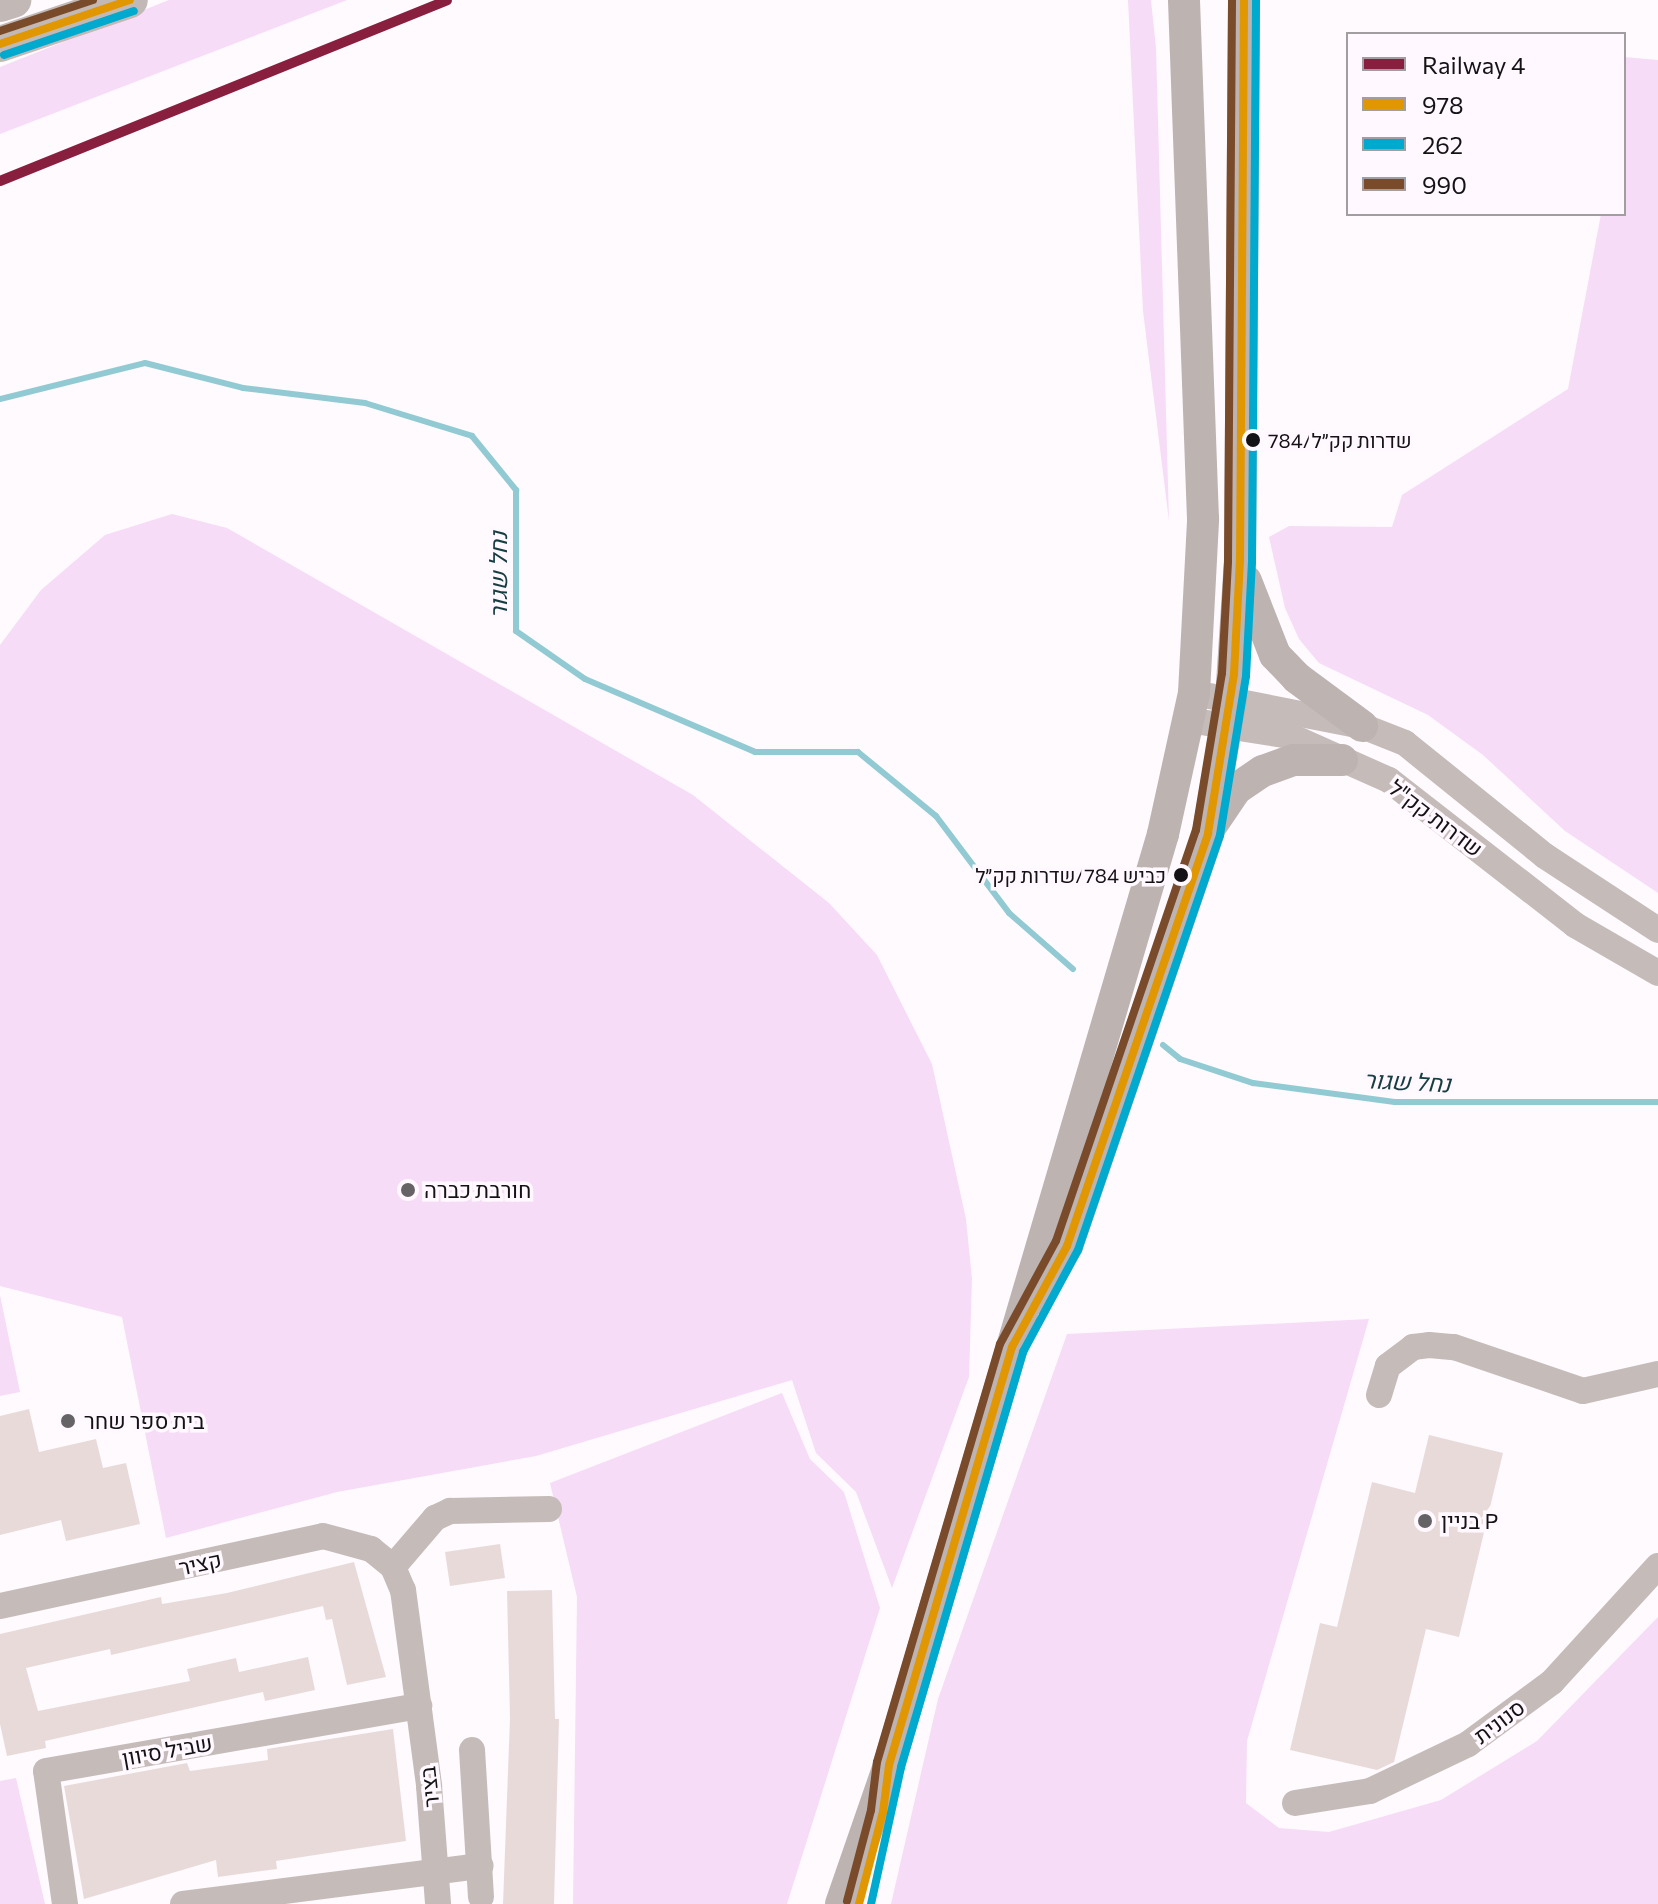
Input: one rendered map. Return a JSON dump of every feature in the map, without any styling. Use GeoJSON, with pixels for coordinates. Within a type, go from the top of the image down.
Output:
{"type":"FeatureCollection","features":[{"type":"Feature","properties":{"kind":"highway"},"geometry":{"type":"LineString","coordinates":[[0,4],[13,0]]}},
{"type":"Feature","properties":{"kind":"highway"},"geometry":{"type":"LineString","coordinates":[[0,44],[130,0]]}},
{"type":"Feature","properties":{"kind":"main road"},"geometry":{"type":"LineString","coordinates":[[841,1904],[889,1765],[1163,834],[1191,707],[1203,519],[1184,0]]}},
{"type":"Feature","properties":{"kind":"main road"},"geometry":{"type":"LineString","coordinates":[[1012,1347],[1067,1246],[1208,833],[1229,712],[1240,561],[1244,0]]}},
{"type":"Feature","properties":{"kind":"main road"},"geometry":{"type":"LineString","coordinates":[[1240,561],[1275,655],[1297,678],[1362,726]]}},
{"type":"Feature","properties":{"kind":"main road"},"geometry":{"type":"LineString","coordinates":[[1208,833],[1236,789],[1263,771],[1294,760],[1342,760]]}},
{"type":"Feature","properties":{"kind":"main road"},"geometry":{"type":"LineString","coordinates":[[859,1904],[883,1812],[889,1765]]}},
{"type":"Feature","properties":{"kind":"street","name":"שדרות קק\"ל"},"geometry":{"type":"LineString","coordinates":[[1191,707],[1362,726],[1405,743],[1545,856],[1658,930]]}},
{"type":"Feature","properties":{"kind":"street","name":"שדרות קק\"ל"},"geometry":{"type":"LineString","coordinates":[[1229,712],[1389,780],[1575,925],[1658,973]]}},
{"type":"Feature","properties":{"kind":"street"},"geometry":{"type":"LineString","coordinates":[[1379,1395],[1388,1366],[1413,1347],[1429,1345],[1454,1347],[1583,1391],[1658,1374]]}},
{"type":"Feature","properties":{"kind":"street"},"geometry":{"type":"LineString","coordinates":[[419,1706],[403,1590],[393,1567],[435,1518],[450,1511],[549,1509]]}},
{"type":"Feature","properties":{"kind":"street","name":"קציר"},"geometry":{"type":"LineString","coordinates":[[0,1606],[323,1536],[371,1549],[393,1567]]}},
{"type":"Feature","properties":{"kind":"street","name":"סנונית"},"geometry":{"type":"LineString","coordinates":[[1295,1803],[1370,1791],[1468,1744],[1552,1682],[1658,1566]]}},
{"type":"Feature","properties":{"kind":"street","name":"בציר"},"geometry":{"type":"LineString","coordinates":[[419,1706],[438,1904]]}},
{"type":"Feature","properties":{"kind":"street","name":"שביל סיוון"},"geometry":{"type":"LineString","coordinates":[[65,1904],[46,1771],[419,1706]]}},
{"type":"Feature","properties":{"kind":"street","name":"בציר"},"geometry":{"type":"LineString","coordinates":[[472,1750],[481,1897]]}},
{"type":"Feature","properties":{"kind":"street"},"geometry":{"type":"LineString","coordinates":[[183,1904],[435,1868],[481,1866]]}},
{"type":"Feature","properties":{"kind":"shaded area"},"geometry":{"type":"Polygon","coordinates":[[[169,0],[347,0],[0,134],[0,67],[169,0]]]}},
{"type":"Feature","properties":{"kind":"shaded area"},"geometry":{"type":"Polygon","coordinates":[[[1128,0],[1151,0],[1156,48],[1169,521],[1143,311],[1128,0]]]}},
{"type":"Feature","properties":{"kind":"shaded area"},"geometry":{"type":"Polygon","coordinates":[[[1626,57],[1658,60],[1658,893],[1565,831],[1483,755],[1428,715],[1319,663],[1299,639],[1285,608],[1269,537],[1289,526],[1392,527],[1402,495],[1568,389],[1601,216],[1626,216],[1626,57]]]}},
{"type":"Feature","properties":{"kind":"shaded area"},"geometry":{"type":"Polygon","coordinates":[[[172,514],[227,528],[693,795],[829,903],[877,955],[932,1064],[966,1219],[972,1279],[969,1377],[892,1588],[856,1492],[816,1453],[792,1380],[536,1456],[337,1492],[166,1538],[122,1317],[0,1286],[0,645],[41,590],[105,535],[172,514]]]}},
{"type":"Feature","properties":{"kind":"shaded area"},"geometry":{"type":"Polygon","coordinates":[[[0,1295],[20,1392],[0,1396],[0,1295]]]}},
{"type":"Feature","properties":{"kind":"shaded area"},"geometry":{"type":"Polygon","coordinates":[[[1369,1319],[1247,1741],[1246,1803],[1279,1828],[1329,1832],[1441,1800],[1537,1741],[1658,1617],[1658,1904],[891,1904],[938,1699],[1067,1334],[1369,1319]]]}},
{"type":"Feature","properties":{"kind":"shaded area"},"geometry":{"type":"Polygon","coordinates":[[[782,1393],[810,1459],[844,1492],[880,1608],[787,1904],[573,1904],[577,1597],[550,1483],[782,1393]]]}},
{"type":"Feature","properties":{"kind":"shaded area"},"geometry":{"type":"Polygon","coordinates":[[[16,1778],[45,1904],[0,1904],[0,1781],[16,1778]]]}},
{"type":"Feature","properties":{"kind":"building"},"geometry":{"type":"Polygon","coordinates":[[[29,1409],[39,1452],[96,1439],[103,1468],[126,1463],[140,1524],[66,1541],[61,1520],[0,1535],[0,1416],[29,1409]]]}},
{"type":"Feature","properties":{"kind":"building"},"geometry":{"type":"Polygon","coordinates":[[[1429,1435],[1503,1453],[1459,1637],[1426,1629],[1394,1762],[1377,1770],[1290,1750],[1320,1623],[1337,1627],[1372,1482],[1415,1493],[1429,1435]]]}},
{"type":"Feature","properties":{"kind":"building"},"geometry":{"type":"Polygon","coordinates":[[[500,1544],[505,1578],[450,1586],[445,1552],[500,1544]]]}},
{"type":"Feature","properties":{"kind":"building"},"geometry":{"type":"Polygon","coordinates":[[[354,1562],[386,1677],[347,1685],[332,1619],[326,1620],[323,1606],[111,1655],[110,1649],[26,1668],[38,1711],[190,1681],[187,1669],[236,1658],[239,1672],[308,1657],[315,1690],[265,1701],[263,1692],[45,1741],[46,1748],[7,1756],[0,1724],[0,1634],[161,1597],[162,1604],[227,1593],[354,1562]]]}},
{"type":"Feature","properties":{"kind":"building"},"geometry":{"type":"Polygon","coordinates":[[[552,1590],[555,1719],[559,1719],[554,1904],[503,1904],[510,1718],[507,1591],[552,1590]]]}},
{"type":"Feature","properties":{"kind":"building"},"geometry":{"type":"Polygon","coordinates":[[[393,1729],[406,1841],[276,1861],[277,1869],[218,1877],[216,1860],[84,1899],[64,1786],[187,1763],[190,1771],[268,1760],[267,1749],[393,1729]]]}},
{"type":"Feature","properties":{"kind":"waterway","name":"נחל שגור"},"geometry":{"type":"LineString","coordinates":[[0,399],[145,363],[243,388],[365,403],[472,436],[516,490],[516,631],[585,679],[755,752],[858,752],[936,816],[1009,913],[1073,969]]}},
{"type":"Feature","properties":{"kind":"waterway","name":"נחל שגור"},"geometry":{"type":"LineString","coordinates":[[1163,1045],[1180,1059],[1253,1083],[1395,1102],[1658,1102]]}},
{"type":"Feature","properties":{"kind":"rail line","name":"4"},"geometry":{"type":"LineString","coordinates":[[0,181],[447,0]]}},
{"type":"Feature","properties":{"kind":"transit line","name":"990"},"geometry":{"type":"LineString","coordinates":[[0,31],[93,0]]}},
{"type":"Feature","properties":{"kind":"transit line","name":"978"},"geometry":{"type":"LineString","coordinates":[[0,44],[130,0]]}},
{"type":"Feature","properties":{"kind":"transit line","name":"990"},"geometry":{"type":"LineString","coordinates":[[847,1901],[871,1810],[877,1762],[1000,1344],[1056,1241],[1196,830],[1222,673],[1228,561],[1232,0]]}},
{"type":"Feature","properties":{"kind":"transit line","name":"978"},"geometry":{"type":"LineString","coordinates":[[859,1904],[883,1812],[889,1765],[1012,1347],[1067,1246],[1208,833],[1234,674],[1240,561],[1244,0]]}},
{"type":"Feature","properties":{"kind":"transit line","name":"262"},"geometry":{"type":"LineString","coordinates":[[871,1904],[901,1767],[1023,1352],[1078,1250],[1220,835],[1246,676],[1252,562],[1256,0]]}},
{"type":"Feature","properties":{"kind":"transit line","name":"262"},"geometry":{"type":"LineString","coordinates":[[4,55],[134,11]]}},
{"type":"Feature","properties":{"kind":"place","name":"784/שדרות קק״ל"},"geometry":{"type":"Point","coordinates":[1253,440]}},
{"type":"Feature","properties":{"kind":"place","name":"כביש 784/שדרות קק״ל"},"geometry":{"type":"Point","coordinates":[1181,875]}},
{"type":"Feature","properties":{"kind":"place","name":"חורבת כברה"},"geometry":{"type":"Point","coordinates":[408,1190]}},
{"type":"Feature","properties":{"kind":"place","name":"בית ספר שחר"},"geometry":{"type":"Point","coordinates":[68,1421]}},
{"type":"Feature","properties":{"kind":"place","name":"בניין P"},"geometry":{"type":"Point","coordinates":[1425,1521]}}]}
